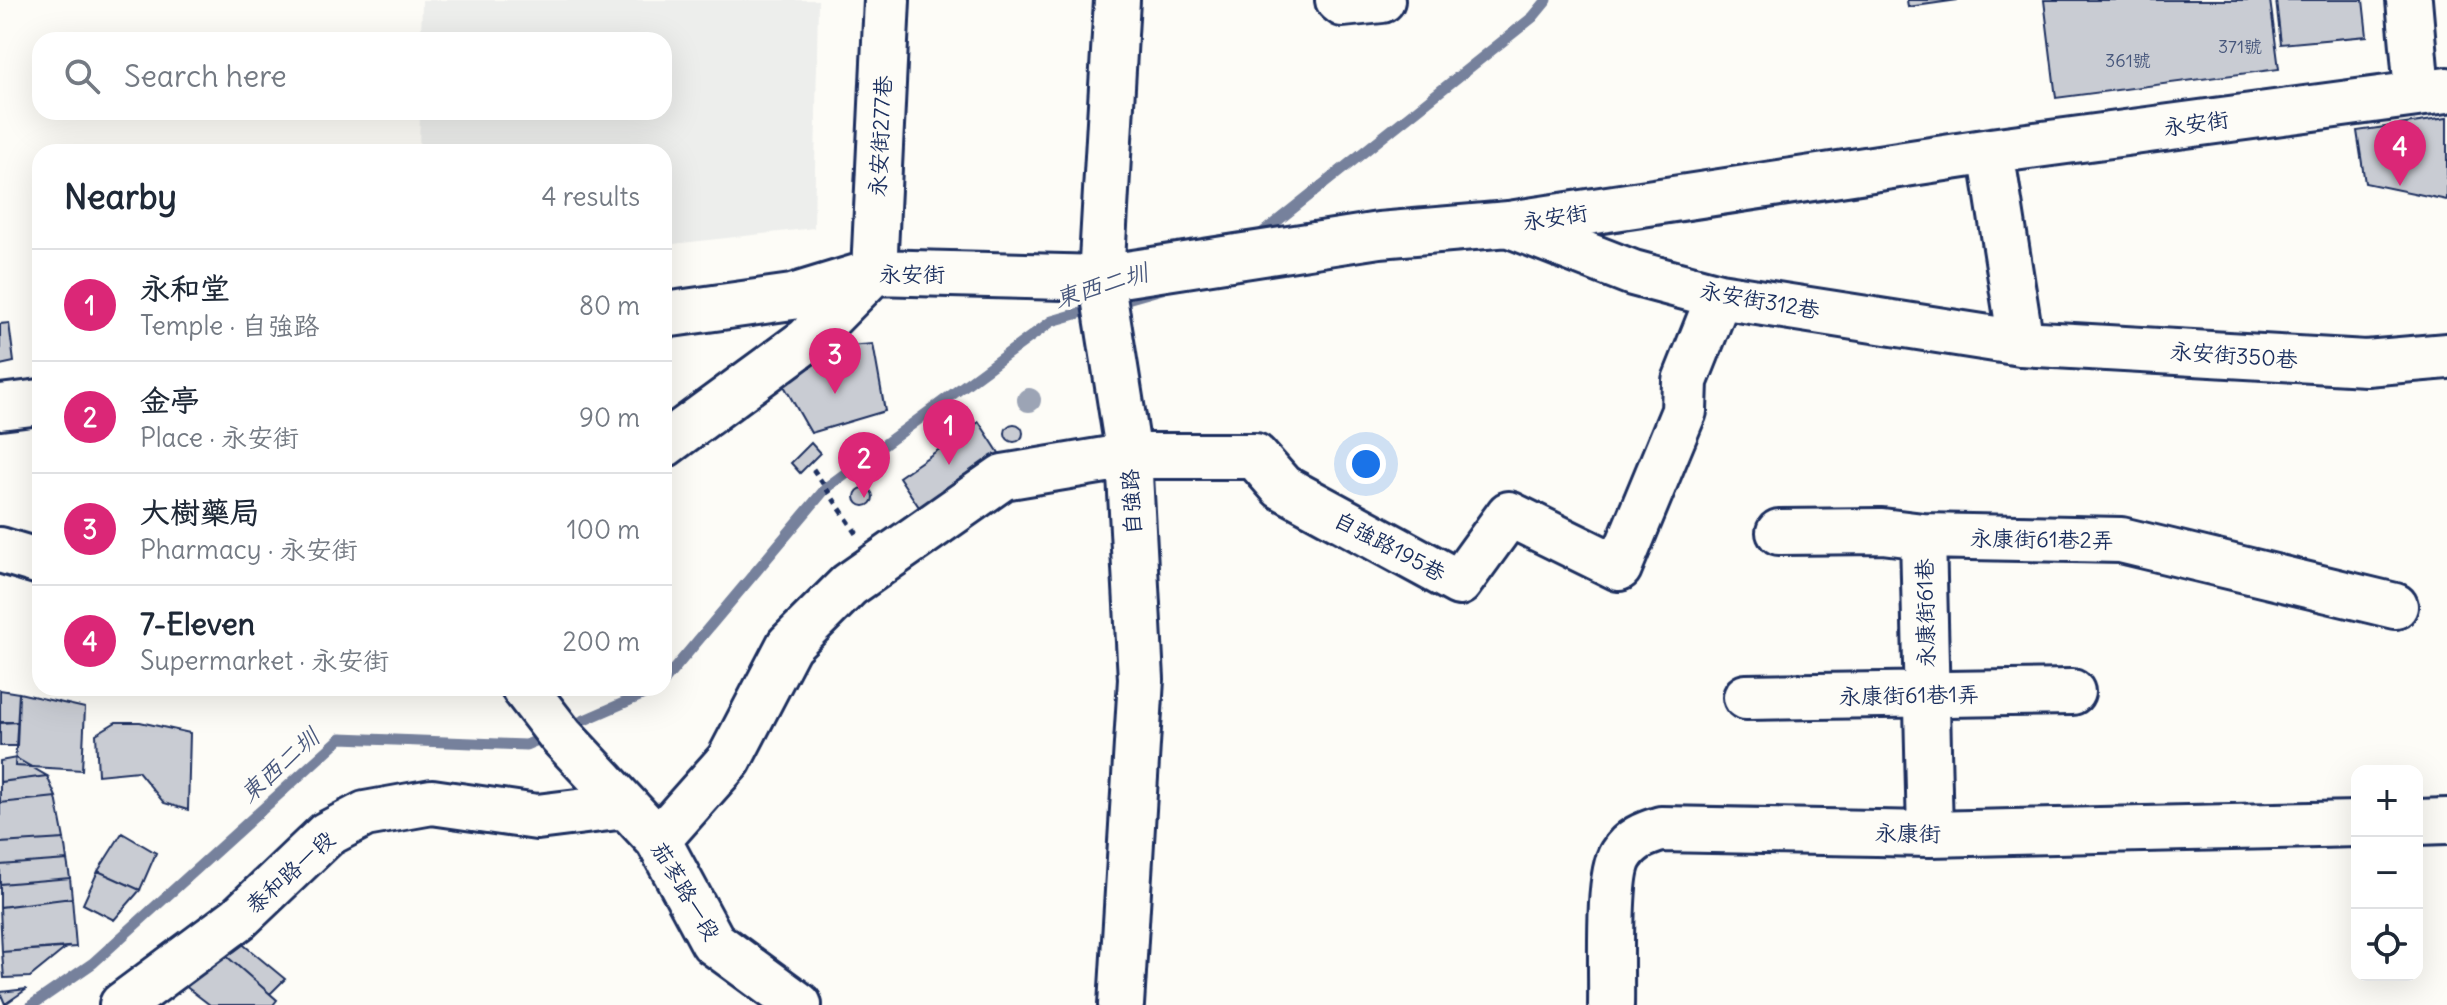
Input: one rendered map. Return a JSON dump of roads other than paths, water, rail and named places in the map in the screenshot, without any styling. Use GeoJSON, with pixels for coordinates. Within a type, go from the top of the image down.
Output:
{"type":"FeatureCollection","features":[{"type":"Feature","properties":{"kind":"street","name":"永安街277巷"},"geometry":{"type":"LineString","coordinates":[[874,272],[887,0]]}},
{"type":"Feature","properties":{"kind":"street","name":"自強路"},"geometry":{"type":"LineString","coordinates":[[1117,0],[1101,278],[1129,456],[1141,679],[1121,1005]]}},
{"type":"Feature","properties":{"kind":"street"},"geometry":{"type":"LineString","coordinates":[[1338,0],[1343,4],[1382,0]]}},
{"type":"Feature","properties":{"kind":"street"},"geometry":{"type":"LineString","coordinates":[[2409,0],[2432,91]]}},
{"type":"Feature","properties":{"kind":"street","name":"永安街"},"geometry":{"type":"LineString","coordinates":[[672,314],[792,297],[874,272],[1101,278],[1379,235],[1509,224],[1991,151],[2432,91]]}},
{"type":"Feature","properties":{"kind":"street"},"geometry":{"type":"LineString","coordinates":[[1991,151],[2021,343]]}},
{"type":"Feature","properties":{"kind":"street","name":"永安街312巷"},"geometry":{"type":"LineString","coordinates":[[1509,224],[1633,273],[1719,296],[2021,343]]}},
{"type":"Feature","properties":{"kind":"street"},"geometry":{"type":"LineString","coordinates":[[672,439],[807,340],[874,272]]}},
{"type":"Feature","properties":{"kind":"street","name":"自強路195巷"},"geometry":{"type":"LineString","coordinates":[[1129,456],[1255,456],[1282,487],[1459,583],[1509,514],[1619,568],[1684,411],[1685,381],[1719,296]]}},
{"type":"Feature","properties":{"kind":"street","name":"永安街350巷"},"geometry":{"type":"LineString","coordinates":[[2021,343],[2366,363],[2447,356]]}},
{"type":"Feature","properties":{"kind":"street"},"geometry":{"type":"LineString","coordinates":[[0,407],[32,403]]}},
{"type":"Feature","properties":{"kind":"street"},"geometry":{"type":"LineString","coordinates":[[658,840],[729,760],[789,645],[849,585],[1003,477],[1129,456]]}},
{"type":"Feature","properties":{"kind":"street","name":"永康街61巷2弄"},"geometry":{"type":"LineString","coordinates":[[1779,532],[1882,531],[1923,536],[2121,540],[2395,606]]}},
{"type":"Feature","properties":{"kind":"street","name":"永康街61巷"},"geometry":{"type":"LineString","coordinates":[[1923,536],[1930,834]]}},
{"type":"Feature","properties":{"kind":"street"},"geometry":{"type":"LineString","coordinates":[[0,550],[32,560]]}},
{"type":"Feature","properties":{"kind":"street","name":"永康街61巷1弄"},"geometry":{"type":"LineString","coordinates":[[1746,697],[2072,692]]}},
{"type":"Feature","properties":{"kind":"street","name":"茄苳路一段"},"geometry":{"type":"LineString","coordinates":[[530,696],[561,736],[658,840],[713,942],[799,1005]]}},
{"type":"Feature","properties":{"kind":"street","name":"泰和路一段"},"geometry":{"type":"LineString","coordinates":[[122,1005],[239,918],[327,834],[365,814],[432,802],[537,817],[626,806]]}},
{"type":"Feature","properties":{"kind":"street"},"geometry":{"type":"LineString","coordinates":[[2423,822],[2447,821]]}},
{"type":"Feature","properties":{"kind":"street","name":"永康街"},"geometry":{"type":"LineString","coordinates":[[1611,1005],[1614,883],[1619,857],[1638,836],[1661,829],[1930,834],[2351,824]]}},
{"type":"Feature","properties":{"kind":"waterway","name":"東西二圳"},"geometry":{"type":"LineString","coordinates":[[1256,238],[1533,17],[1547,0]]}},
{"type":"Feature","properties":{"kind":"waterway","name":"東西二圳"},"geometry":{"type":"LineString","coordinates":[[1113,303],[1162,289]]}},
{"type":"Feature","properties":{"kind":"waterway","name":"東西二圳"},"geometry":{"type":"LineString","coordinates":[[672,671],[827,487],[1052,321],[1097,308]]}},
{"type":"Feature","properties":{"kind":"waterway","name":"東西二圳"},"geometry":{"type":"LineString","coordinates":[[566,728],[640,696]]}},
{"type":"Feature","properties":{"kind":"waterway","name":"東西二圳"},"geometry":{"type":"LineString","coordinates":[[32,1005],[93,963],[341,738],[526,745],[550,735]]}},
{"type":"Feature","properties":{"kind":"place","name":"7-Eleven"},"geometry":{"type":"Point","coordinates":[2400,186]}},
{"type":"Feature","properties":{"kind":"place","name":"大樹藥局"},"geometry":{"type":"Point","coordinates":[835,394]}},
{"type":"Feature","properties":{"kind":"place","name":"永和堂"},"geometry":{"type":"Point","coordinates":[949,465]}},
{"type":"Feature","properties":{"kind":"place","name":"金亭"},"geometry":{"type":"Point","coordinates":[864,498]}}]}
